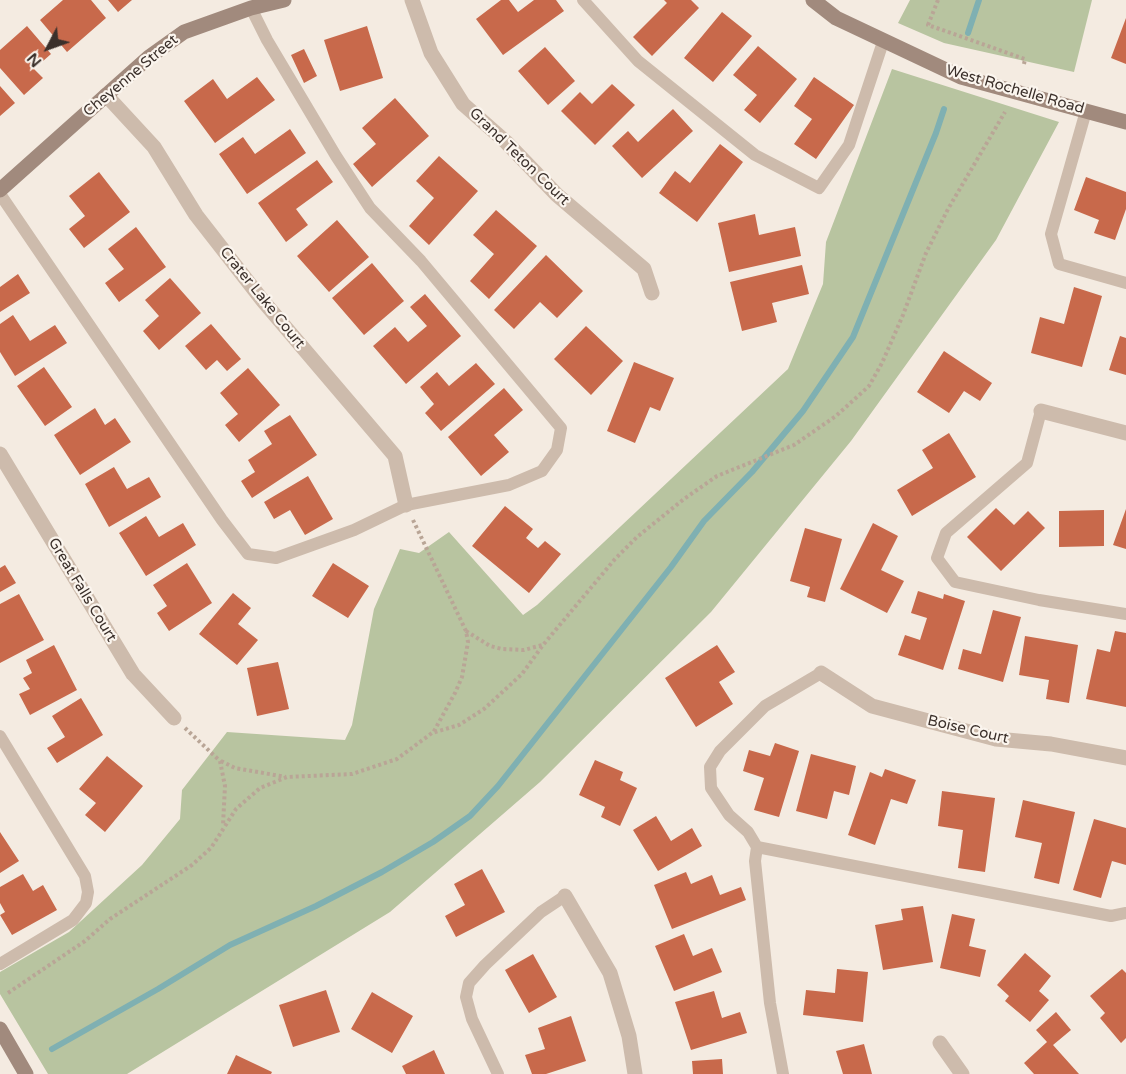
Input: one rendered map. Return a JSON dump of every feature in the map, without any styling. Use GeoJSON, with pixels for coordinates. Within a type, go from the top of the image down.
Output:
{"type":"FeatureCollection","features":[{"type":"Feature","properties":{"kind":"street","name":"Cheyenne Street"},"geometry":{"type":"LineString","coordinates":[[0,192],[106,94],[149,57],[184,32],[251,8],[284,0]]}},
{"type":"Feature","properties":{"kind":"street","name":"Grand Teton Court"},"geometry":{"type":"LineString","coordinates":[[412,0],[431,53],[463,104],[507,142],[557,195],[644,268],[652,293]]}},
{"type":"Feature","properties":{"kind":"street","name":"West Rochelle Road"},"geometry":{"type":"LineString","coordinates":[[813,0],[836,18],[961,77],[1126,122]]}},
{"type":"Feature","properties":{"kind":"street","name":"Crater Lake Court"},"geometry":{"type":"LineString","coordinates":[[106,94],[154,147],[196,215],[263,301],[395,456],[406,505]]}},
{"type":"Feature","properties":{"kind":"street"},"geometry":{"type":"LineString","coordinates":[[1041,411],[1126,433]]}},
{"type":"Feature","properties":{"kind":"street","name":"Great Falls Court"},"geometry":{"type":"LineString","coordinates":[[0,454],[133,674],[174,718]]}},
{"type":"Feature","properties":{"kind":"street","name":"Boise Court"},"geometry":{"type":"LineString","coordinates":[[821,673],[872,706],[996,739],[1051,744],[1126,758]]}},
{"type":"Feature","properties":{"kind":"street"},"geometry":{"type":"LineString","coordinates":[[564,896],[610,973],[629,1036],[635,1074]]}},
{"type":"Feature","properties":{"kind":"street"},"geometry":{"type":"LineString","coordinates":[[0,1029],[26,1074]]}},
{"type":"Feature","properties":{"kind":"street"},"geometry":{"type":"LineString","coordinates":[[940,1043],[962,1074]]}},
{"type":"Feature","properties":{"kind":"lane"},"geometry":{"type":"LineString","coordinates":[[583,0],[638,61],[755,155],[819,188],[849,145],[883,42]]}},
{"type":"Feature","properties":{"kind":"lane"},"geometry":{"type":"LineString","coordinates":[[0,192],[222,520],[248,554],[276,558],[354,530],[406,505],[509,485],[542,471],[557,450],[561,428],[421,261],[370,208],[336,156],[267,40],[251,8]]}},
{"type":"Feature","properties":{"kind":"lane"},"geometry":{"type":"LineString","coordinates":[[1086,111],[1051,234],[1059,264],[1126,283]]}},
{"type":"Feature","properties":{"kind":"lane"},"geometry":{"type":"LineString","coordinates":[[1041,411],[1027,463],[946,533],[937,558],[954,582],[1039,600],[1126,614]]}},
{"type":"Feature","properties":{"kind":"lane"},"geometry":{"type":"LineString","coordinates":[[783,1074],[770,1003],[754,861],[757,847],[748,832],[729,816],[711,788],[710,767],[720,751],[765,706],[821,673]]}},
{"type":"Feature","properties":{"kind":"lane"},"geometry":{"type":"LineString","coordinates":[[0,736],[85,876],[88,892],[86,903],[73,920],[0,964]]}},
{"type":"Feature","properties":{"kind":"lane"},"geometry":{"type":"LineString","coordinates":[[757,847],[1111,916],[1126,913]]}},
{"type":"Feature","properties":{"kind":"lane"},"geometry":{"type":"LineString","coordinates":[[498,1074],[472,1019],[466,997],[469,983],[541,912],[564,896]]}},
{"type":"Feature","properties":{"kind":"path"},"geometry":{"type":"LineString","coordinates":[[938,0],[928,25],[1025,59],[1023,63]]}},
{"type":"Feature","properties":{"kind":"path"},"geometry":{"type":"LineString","coordinates":[[174,718],[220,761],[235,768],[287,777],[352,774],[397,759],[432,734],[459,725],[484,709],[522,674],[543,645],[615,559],[637,537],[717,476],[794,445],[836,416],[869,386],[899,325],[930,244],[1005,112]]}},
{"type":"Feature","properties":{"kind":"path"},"geometry":{"type":"LineString","coordinates":[[406,505],[466,631],[468,642],[462,677],[432,734]]}},
{"type":"Feature","properties":{"kind":"path"},"geometry":{"type":"LineString","coordinates":[[466,631],[490,646],[502,649],[524,650],[543,645]]}},
{"type":"Feature","properties":{"kind":"path"},"geometry":{"type":"LineString","coordinates":[[220,761],[225,786],[223,828]]}},
{"type":"Feature","properties":{"kind":"path"},"geometry":{"type":"LineString","coordinates":[[8,993],[85,941],[110,919],[192,865],[211,848],[236,808],[260,788],[287,777]]}},
{"type":"Feature","properties":{"kind":"green space"},"geometry":{"type":"Polygon","coordinates":[[[910,0],[1092,0],[1074,72],[944,43],[898,23],[910,0]]]}},
{"type":"Feature","properties":{"kind":"green space"},"geometry":{"type":"Polygon","coordinates":[[[892,69],[1059,122],[996,240],[851,441],[711,612],[540,782],[390,912],[127,1074],[48,1074],[0,994],[0,972],[69,932],[142,865],[180,819],[182,790],[227,732],[345,740],[352,725],[374,609],[400,549],[419,553],[449,532],[523,615],[537,605],[788,369],[823,284],[826,242],[892,69]]]}},
{"type":"Feature","properties":{"kind":"building"},"geometry":{"type":"Polygon","coordinates":[[[63,0],[91,0],[106,18],[67,52],[40,20],[63,0]]]}},
{"type":"Feature","properties":{"kind":"building"},"geometry":{"type":"Polygon","coordinates":[[[108,0],[132,0],[118,12],[108,0]]]}},
{"type":"Feature","properties":{"kind":"building"},"geometry":{"type":"Polygon","coordinates":[[[501,0],[509,0],[518,12],[534,0],[556,0],[564,11],[503,55],[476,19],[501,0]]]}},
{"type":"Feature","properties":{"kind":"building"},"geometry":{"type":"Polygon","coordinates":[[[664,0],[691,0],[699,8],[652,56],[633,37],[667,3],[664,0]]]}},
{"type":"Feature","properties":{"kind":"building"},"geometry":{"type":"Polygon","coordinates":[[[722,12],[752,36],[713,82],[684,58],[722,12]]]}},
{"type":"Feature","properties":{"kind":"building"},"geometry":{"type":"Polygon","coordinates":[[[1126,18],[1126,64],[1111,58],[1126,18]]]}},
{"type":"Feature","properties":{"kind":"building"},"geometry":{"type":"Polygon","coordinates":[[[27,26],[51,54],[34,69],[43,78],[24,95],[0,68],[0,50],[27,26]]]}},
{"type":"Feature","properties":{"kind":"building"},"geometry":{"type":"Polygon","coordinates":[[[367,26],[383,78],[340,91],[324,40],[367,26]]]}},
{"type":"Feature","properties":{"kind":"building"},"geometry":{"type":"Polygon","coordinates":[[[758,46],[797,79],[760,123],[744,110],[757,95],[733,75],[758,46]]]}},
{"type":"Feature","properties":{"kind":"building"},"geometry":{"type":"Polygon","coordinates":[[[545,47],[575,81],[548,105],[518,71],[545,47]]]}},
{"type":"Feature","properties":{"kind":"building"},"geometry":{"type":"Polygon","coordinates":[[[304,49],[317,76],[304,83],[291,55],[304,49]]]}},
{"type":"Feature","properties":{"kind":"building"},"geometry":{"type":"Polygon","coordinates":[[[257,77],[275,100],[215,143],[184,101],[213,79],[227,99],[257,77]]]}},
{"type":"Feature","properties":{"kind":"building"},"geometry":{"type":"Polygon","coordinates":[[[814,77],[854,105],[816,159],[794,144],[812,119],[794,106],[814,77]]]}},
{"type":"Feature","properties":{"kind":"building"},"geometry":{"type":"Polygon","coordinates":[[[612,84],[635,105],[595,145],[561,111],[580,92],[592,104],[612,84]]]}},
{"type":"Feature","properties":{"kind":"building"},"geometry":{"type":"Polygon","coordinates":[[[0,86],[15,103],[0,116],[0,86]]]}},
{"type":"Feature","properties":{"kind":"building"},"geometry":{"type":"Polygon","coordinates":[[[395,98],[429,136],[372,187],[353,164],[376,144],[362,128],[395,98]]]}},
{"type":"Feature","properties":{"kind":"building"},"geometry":{"type":"Polygon","coordinates":[[[673,109],[693,131],[642,178],[612,146],[628,131],[638,142],[673,109]]]}},
{"type":"Feature","properties":{"kind":"building"},"geometry":{"type":"Polygon","coordinates":[[[290,129],[306,153],[247,194],[219,154],[243,137],[255,154],[290,129]]]}},
{"type":"Feature","properties":{"kind":"building"},"geometry":{"type":"Polygon","coordinates":[[[720,144],[743,162],[697,222],[659,193],[675,171],[690,183],[720,144]]]}},
{"type":"Feature","properties":{"kind":"building"},"geometry":{"type":"Polygon","coordinates":[[[439,156],[478,191],[429,245],[409,226],[434,198],[416,181],[439,156]]]}},
{"type":"Feature","properties":{"kind":"building"},"geometry":{"type":"Polygon","coordinates":[[[317,160],[333,182],[296,209],[308,225],[286,242],[258,203],[317,160]]]}},
{"type":"Feature","properties":{"kind":"building"},"geometry":{"type":"Polygon","coordinates":[[[99,172],[130,212],[84,248],[69,229],[85,216],[69,196],[99,172]]]}},
{"type":"Feature","properties":{"kind":"building"},"geometry":{"type":"Polygon","coordinates":[[[1086,177],[1126,192],[1126,209],[1115,240],[1094,233],[1099,220],[1074,210],[1086,177]]]}},
{"type":"Feature","properties":{"kind":"building"},"geometry":{"type":"Polygon","coordinates":[[[496,210],[537,246],[489,299],[470,281],[494,254],[473,235],[496,210]]]}},
{"type":"Feature","properties":{"kind":"building"},"geometry":{"type":"Polygon","coordinates":[[[755,214],[759,235],[795,227],[801,256],[729,272],[718,223],[755,214]]]}},
{"type":"Feature","properties":{"kind":"building"},"geometry":{"type":"Polygon","coordinates":[[[337,220],[369,257],[329,292],[297,256],[337,220]]]}},
{"type":"Feature","properties":{"kind":"building"},"geometry":{"type":"Polygon","coordinates":[[[136,227],[166,267],[119,302],[105,283],[124,269],[108,249],[136,227]]]}},
{"type":"Feature","properties":{"kind":"building"},"geometry":{"type":"Polygon","coordinates":[[[546,255],[583,291],[557,318],[540,302],[514,329],[494,310],[546,255]]]}},
{"type":"Feature","properties":{"kind":"building"},"geometry":{"type":"Polygon","coordinates":[[[372,263],[404,301],[364,335],[332,298],[372,263]]]}},
{"type":"Feature","properties":{"kind":"building"},"geometry":{"type":"Polygon","coordinates":[[[802,265],[809,294],[772,303],[777,322],[742,331],[730,282],[802,265]]]}},
{"type":"Feature","properties":{"kind":"building"},"geometry":{"type":"Polygon","coordinates":[[[18,274],[30,293],[0,312],[0,287],[18,274]]]}},
{"type":"Feature","properties":{"kind":"building"},"geometry":{"type":"Polygon","coordinates":[[[170,278],[201,313],[159,350],[143,331],[159,316],[145,300],[170,278]]]}},
{"type":"Feature","properties":{"kind":"building"},"geometry":{"type":"Polygon","coordinates":[[[1074,287],[1102,296],[1082,367],[1031,353],[1040,317],[1064,324],[1074,287]]]}},
{"type":"Feature","properties":{"kind":"building"},"geometry":{"type":"Polygon","coordinates":[[[425,294],[461,336],[406,384],[373,346],[395,327],[408,342],[427,326],[410,307],[425,294]]]}},
{"type":"Feature","properties":{"kind":"building"},"geometry":{"type":"Polygon","coordinates":[[[13,315],[30,341],[55,325],[67,343],[15,376],[0,352],[0,324],[13,315]]]}},
{"type":"Feature","properties":{"kind":"building"},"geometry":{"type":"Polygon","coordinates":[[[211,324],[241,359],[227,371],[217,360],[206,370],[185,346],[211,324]]]}},
{"type":"Feature","properties":{"kind":"building"},"geometry":{"type":"Polygon","coordinates":[[[586,326],[623,361],[591,395],[554,359],[586,326]]]}},
{"type":"Feature","properties":{"kind":"building"},"geometry":{"type":"Polygon","coordinates":[[[1120,336],[1126,338],[1126,375],[1109,370],[1120,336]]]}},
{"type":"Feature","properties":{"kind":"building"},"geometry":{"type":"Polygon","coordinates":[[[944,351],[992,383],[980,401],[964,391],[949,413],[917,392],[944,351]]]}},
{"type":"Feature","properties":{"kind":"building"},"geometry":{"type":"Polygon","coordinates":[[[634,362],[674,378],[660,411],[650,407],[635,443],[607,431],[634,362]]]}},
{"type":"Feature","properties":{"kind":"building"},"geometry":{"type":"Polygon","coordinates":[[[476,363],[495,384],[441,431],[425,413],[434,404],[420,387],[437,372],[449,386],[476,363]]]}},
{"type":"Feature","properties":{"kind":"building"},"geometry":{"type":"Polygon","coordinates":[[[44,367],[72,407],[45,426],[17,386],[44,367]]]}},
{"type":"Feature","properties":{"kind":"building"},"geometry":{"type":"Polygon","coordinates":[[[248,368],[280,405],[239,442],[225,425],[238,414],[220,393],[248,368]]]}},
{"type":"Feature","properties":{"kind":"building"},"geometry":{"type":"Polygon","coordinates":[[[504,388],[523,410],[494,435],[509,452],[481,476],[448,437],[504,388]]]}},
{"type":"Feature","properties":{"kind":"building"},"geometry":{"type":"Polygon","coordinates":[[[95,408],[105,425],[115,418],[131,442],[80,475],[54,435],[95,408]]]}},
{"type":"Feature","properties":{"kind":"building"},"geometry":{"type":"Polygon","coordinates":[[[290,415],[317,455],[252,498],[241,481],[255,472],[248,460],[272,444],[264,431],[290,415]]]}},
{"type":"Feature","properties":{"kind":"building"},"geometry":{"type":"Polygon","coordinates":[[[949,433],[976,477],[912,516],[897,490],[933,468],[922,450],[949,433]]]}},
{"type":"Feature","properties":{"kind":"building"},"geometry":{"type":"Polygon","coordinates":[[[114,467],[127,489],[149,477],[161,497],[109,527],[85,484],[114,467]]]}},
{"type":"Feature","properties":{"kind":"building"},"geometry":{"type":"Polygon","coordinates":[[[308,476],[333,519],[305,535],[290,510],[274,519],[264,502],[308,476]]]}},
{"type":"Feature","properties":{"kind":"building"},"geometry":{"type":"Polygon","coordinates":[[[505,506],[533,529],[526,538],[538,548],[545,541],[561,554],[529,593],[472,546],[505,506]]]}},
{"type":"Feature","properties":{"kind":"building"},"geometry":{"type":"Polygon","coordinates":[[[996,508],[1014,525],[1028,511],[1045,528],[1001,571],[967,537],[996,508]]]}},
{"type":"Feature","properties":{"kind":"building"},"geometry":{"type":"Polygon","coordinates":[[[1126,509],[1126,549],[1113,545],[1126,509]]]}},
{"type":"Feature","properties":{"kind":"building"},"geometry":{"type":"Polygon","coordinates":[[[1104,510],[1104,546],[1059,547],[1059,511],[1104,510]]]}},
{"type":"Feature","properties":{"kind":"building"},"geometry":{"type":"Polygon","coordinates":[[[146,516],[159,537],[183,523],[196,545],[146,576],[119,533],[146,516]]]}},
{"type":"Feature","properties":{"kind":"building"},"geometry":{"type":"Polygon","coordinates":[[[873,523],[898,536],[881,570],[904,581],[887,613],[840,589],[873,523]]]}},
{"type":"Feature","properties":{"kind":"building"},"geometry":{"type":"Polygon","coordinates":[[[805,528],[842,539],[825,602],[807,597],[810,587],[790,581],[805,528]]]}},
{"type":"Feature","properties":{"kind":"building"},"geometry":{"type":"Polygon","coordinates":[[[187,563],[212,603],[169,631],[157,613],[167,606],[153,585],[187,563]]]}},
{"type":"Feature","properties":{"kind":"building"},"geometry":{"type":"Polygon","coordinates":[[[333,563],[369,586],[348,618],[312,596],[333,563]]]}},
{"type":"Feature","properties":{"kind":"building"},"geometry":{"type":"Polygon","coordinates":[[[5,565],[16,583],[0,592],[0,568],[5,565]]]}},
{"type":"Feature","properties":{"kind":"building"},"geometry":{"type":"Polygon","coordinates":[[[918,591],[943,599],[944,594],[965,601],[943,670],[898,655],[905,635],[920,640],[927,618],[911,613],[918,591]]]}},
{"type":"Feature","properties":{"kind":"building"},"geometry":{"type":"Polygon","coordinates":[[[233,593],[251,608],[238,624],[258,640],[237,665],[199,634],[233,593]]]}},
{"type":"Feature","properties":{"kind":"building"},"geometry":{"type":"Polygon","coordinates":[[[19,594],[44,640],[0,663],[0,604],[19,594]]]}},
{"type":"Feature","properties":{"kind":"building"},"geometry":{"type":"Polygon","coordinates":[[[993,610],[1021,617],[1003,682],[958,669],[963,649],[981,654],[993,610]]]}},
{"type":"Feature","properties":{"kind":"building"},"geometry":{"type":"Polygon","coordinates":[[[1115,631],[1126,633],[1126,707],[1086,699],[1097,649],[1110,652],[1115,631]]]}},
{"type":"Feature","properties":{"kind":"building"},"geometry":{"type":"Polygon","coordinates":[[[1025,636],[1078,645],[1069,703],[1046,699],[1049,680],[1019,675],[1025,636]]]}},
{"type":"Feature","properties":{"kind":"building"},"geometry":{"type":"Polygon","coordinates":[[[54,645],[77,690],[30,715],[19,694],[30,689],[23,678],[32,673],[26,660],[54,645]]]}},
{"type":"Feature","properties":{"kind":"building"},"geometry":{"type":"Polygon","coordinates":[[[717,645],[735,672],[719,682],[733,704],[696,727],[665,678],[717,645]]]}},
{"type":"Feature","properties":{"kind":"building"},"geometry":{"type":"Polygon","coordinates":[[[278,662],[289,709],[257,716],[247,668],[278,662]]]}},
{"type":"Feature","properties":{"kind":"building"},"geometry":{"type":"Polygon","coordinates":[[[81,698],[103,735],[57,763],[47,748],[65,737],[52,716],[81,698]]]}},
{"type":"Feature","properties":{"kind":"building"},"geometry":{"type":"Polygon","coordinates":[[[775,743],[799,751],[779,817],[754,810],[764,778],[743,771],[749,750],[770,756],[775,743]]]}},
{"type":"Feature","properties":{"kind":"building"},"geometry":{"type":"Polygon","coordinates":[[[811,754],[856,766],[849,795],[834,791],[827,819],[796,811],[811,754]]]}},
{"type":"Feature","properties":{"kind":"building"},"geometry":{"type":"Polygon","coordinates":[[[107,756],[143,786],[105,832],[85,815],[96,803],[79,789],[107,756]]]}},
{"type":"Feature","properties":{"kind":"building"},"geometry":{"type":"Polygon","coordinates":[[[595,760],[623,772],[620,780],[637,788],[620,826],[601,817],[605,807],[579,795],[595,760]]]}},
{"type":"Feature","properties":{"kind":"building"},"geometry":{"type":"Polygon","coordinates":[[[885,769],[916,780],[907,804],[891,799],[875,845],[848,835],[870,772],[882,777],[885,769]]]}},
{"type":"Feature","properties":{"kind":"building"},"geometry":{"type":"Polygon","coordinates":[[[942,791],[995,798],[985,872],[958,868],[963,830],[938,826],[942,791]]]}},
{"type":"Feature","properties":{"kind":"building"},"geometry":{"type":"Polygon","coordinates":[[[1023,800],[1075,812],[1059,884],[1034,878],[1042,843],[1015,837],[1023,800]]]}},
{"type":"Feature","properties":{"kind":"building"},"geometry":{"type":"Polygon","coordinates":[[[656,816],[671,841],[692,828],[702,846],[658,871],[633,830],[656,816]]]}},
{"type":"Feature","properties":{"kind":"building"},"geometry":{"type":"Polygon","coordinates":[[[1094,819],[1126,828],[1126,865],[1112,861],[1101,898],[1073,890],[1094,819]]]}},
{"type":"Feature","properties":{"kind":"building"},"geometry":{"type":"Polygon","coordinates":[[[0,832],[19,861],[0,873],[0,832]]]}},
{"type":"Feature","properties":{"kind":"building"},"geometry":{"type":"Polygon","coordinates":[[[482,869],[505,912],[456,937],[445,916],[465,905],[454,884],[482,869]]]}},
{"type":"Feature","properties":{"kind":"building"},"geometry":{"type":"Polygon","coordinates":[[[686,872],[691,884],[712,875],[720,895],[741,887],[746,900],[672,929],[654,885],[686,872]]]}},
{"type":"Feature","properties":{"kind":"building"},"geometry":{"type":"Polygon","coordinates":[[[23,874],[33,891],[43,885],[57,910],[12,935],[0,915],[5,912],[0,903],[0,887],[23,874]]]}},
{"type":"Feature","properties":{"kind":"building"},"geometry":{"type":"Polygon","coordinates":[[[923,906],[933,962],[883,970],[875,925],[903,920],[901,909],[923,906]]]}},
{"type":"Feature","properties":{"kind":"building"},"geometry":{"type":"Polygon","coordinates":[[[952,914],[975,919],[969,946],[986,950],[980,977],[940,968],[952,914]]]}},
{"type":"Feature","properties":{"kind":"building"},"geometry":{"type":"Polygon","coordinates":[[[684,934],[693,956],[712,948],[722,972],[674,991],[655,946],[684,934]]]}},
{"type":"Feature","properties":{"kind":"building"},"geometry":{"type":"Polygon","coordinates":[[[1025,953],[1051,976],[1039,991],[1049,1000],[1030,1022],[1005,1001],[1009,996],[997,985],[1025,953]]]}},
{"type":"Feature","properties":{"kind":"building"},"geometry":{"type":"Polygon","coordinates":[[[533,954],[557,997],[529,1013],[505,970],[533,954]]]}},
{"type":"Feature","properties":{"kind":"building"},"geometry":{"type":"Polygon","coordinates":[[[837,969],[868,972],[863,1022],[803,1015],[806,990],[835,993],[837,969]]]}},
{"type":"Feature","properties":{"kind":"building"},"geometry":{"type":"Polygon","coordinates":[[[1122,969],[1126,973],[1126,1038],[1121,1043],[1100,1018],[1105,1013],[1090,996],[1122,969]]]}},
{"type":"Feature","properties":{"kind":"building"},"geometry":{"type":"Polygon","coordinates":[[[326,990],[340,1032],[293,1047],[279,1005],[326,990]]]}},
{"type":"Feature","properties":{"kind":"building"},"geometry":{"type":"Polygon","coordinates":[[[714,991],[722,1018],[740,1012],[747,1033],[691,1050],[675,1002],[714,991]]]}},
{"type":"Feature","properties":{"kind":"building"},"geometry":{"type":"Polygon","coordinates":[[[372,992],[413,1016],[392,1053],[351,1029],[372,992]]]}},
{"type":"Feature","properties":{"kind":"building"},"geometry":{"type":"Polygon","coordinates":[[[1056,1012],[1071,1030],[1053,1045],[1079,1074],[1034,1074],[1024,1063],[1047,1042],[1036,1030],[1056,1012]]]}},
{"type":"Feature","properties":{"kind":"building"},"geometry":{"type":"Polygon","coordinates":[[[571,1016],[586,1061],[546,1074],[532,1074],[525,1055],[545,1049],[538,1028],[571,1016]]]}},
{"type":"Feature","properties":{"kind":"building"},"geometry":{"type":"Polygon","coordinates":[[[864,1044],[872,1074],[843,1074],[836,1051],[864,1044]]]}},
{"type":"Feature","properties":{"kind":"building"},"geometry":{"type":"Polygon","coordinates":[[[434,1050],[445,1074],[406,1074],[402,1066],[434,1050]]]}},
{"type":"Feature","properties":{"kind":"building"},"geometry":{"type":"Polygon","coordinates":[[[236,1055],[272,1072],[271,1074],[227,1074],[236,1055]]]}},
{"type":"Feature","properties":{"kind":"building"},"geometry":{"type":"Polygon","coordinates":[[[722,1059],[723,1074],[693,1074],[692,1061],[722,1059]]]}},
{"type":"Feature","properties":{"kind":"waterway"},"geometry":{"type":"LineString","coordinates":[[968,33],[979,0]]}},
{"type":"Feature","properties":{"kind":"waterway"},"geometry":{"type":"LineString","coordinates":[[52,1049],[230,945],[316,906],[382,872],[433,842],[470,816],[498,786],[671,567],[704,521],[752,472],[803,411],[853,337],[944,109]]}}]}
